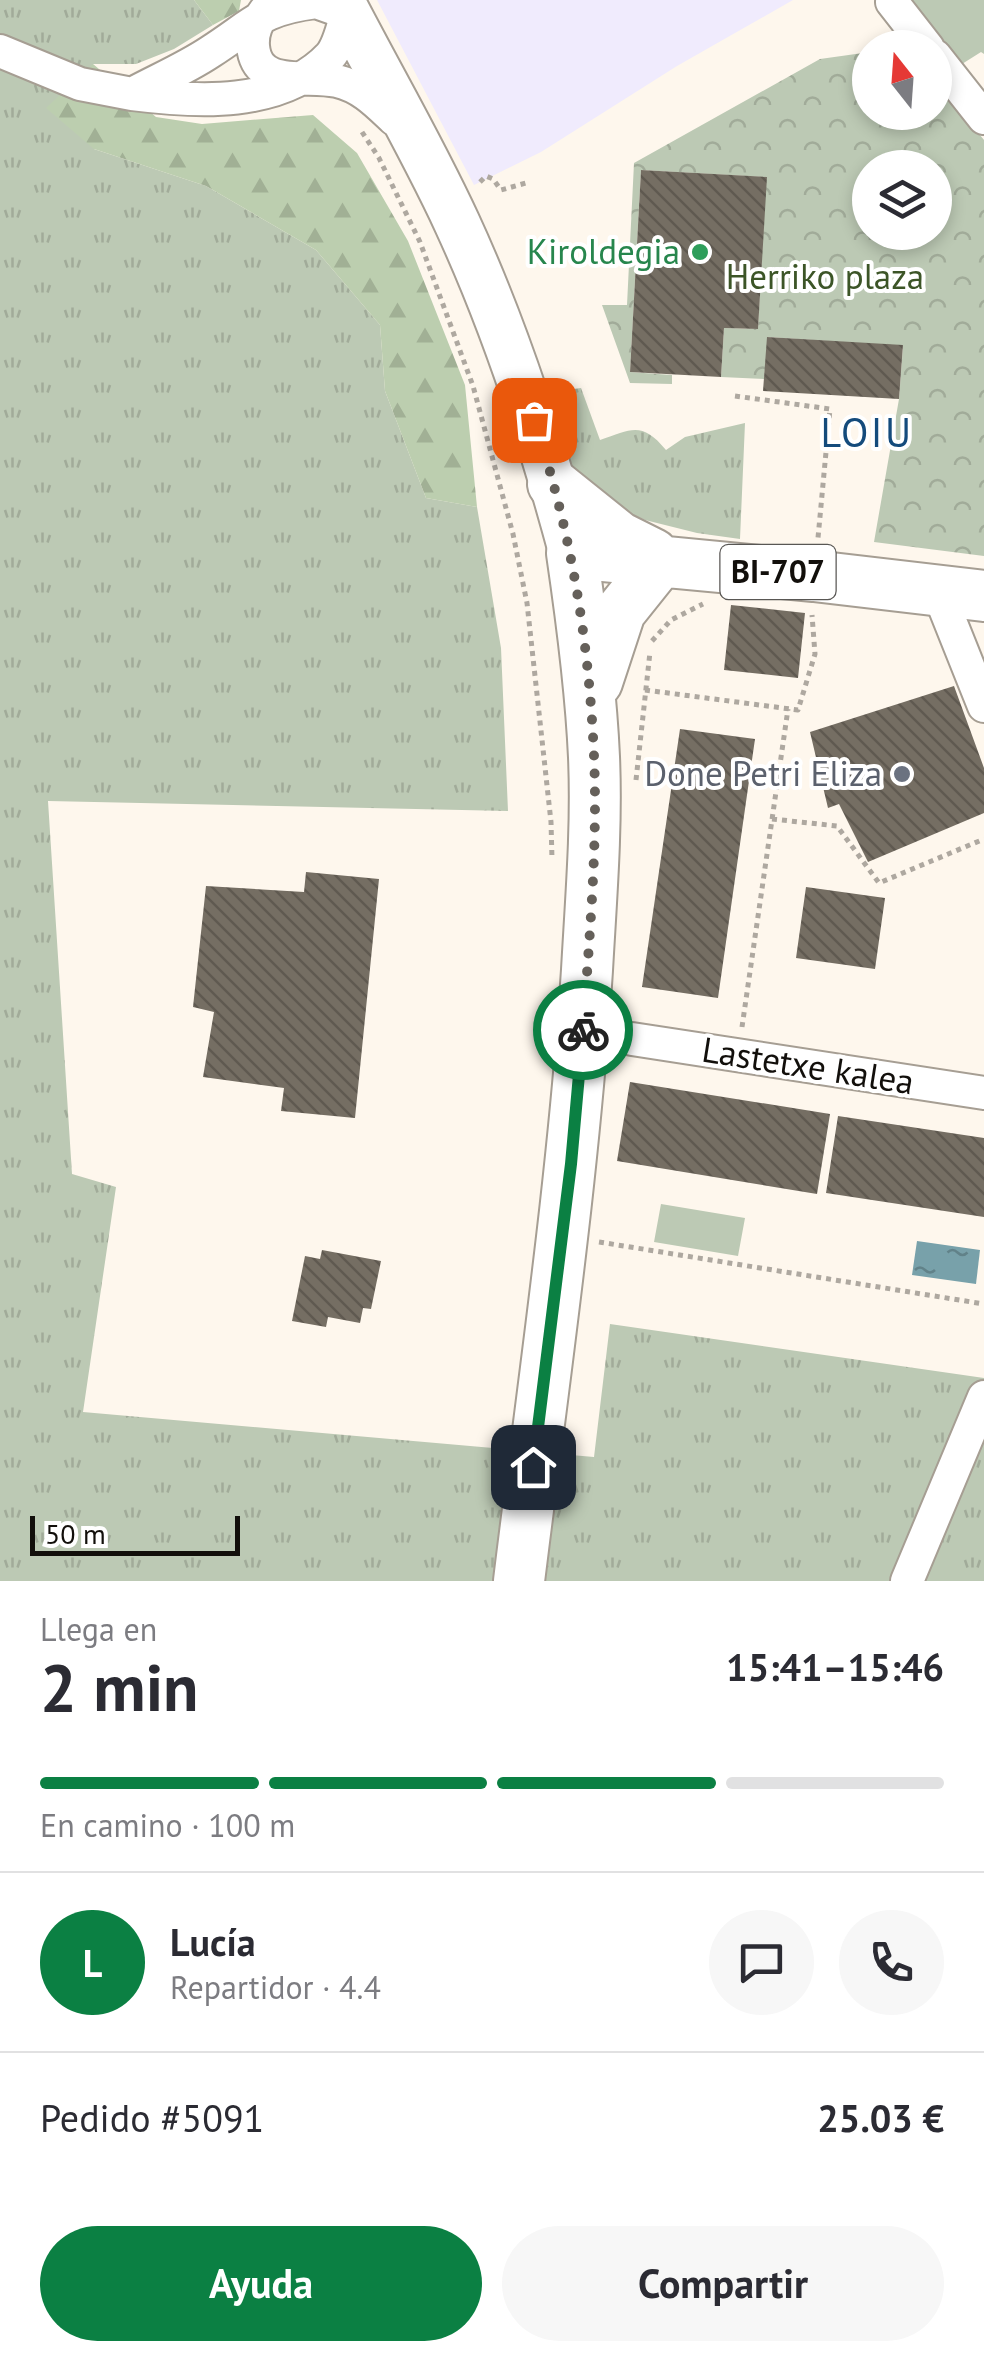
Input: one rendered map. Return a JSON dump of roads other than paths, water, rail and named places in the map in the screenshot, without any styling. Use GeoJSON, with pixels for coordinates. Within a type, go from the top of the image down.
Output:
{"type":"FeatureCollection","features":[{"type":"Feature","properties":{"kind":"main road"},"geometry":{"type":"LineString","coordinates":[[344,7],[457,224],[513,362],[572,553],[590,706],[594,759],[572,886],[581,1061],[519,1581]]}},
{"type":"Feature","properties":{"kind":"main road"},"geometry":{"type":"LineString","coordinates":[[553,484],[619,538],[665,562],[620,612],[590,706]]}},
{"type":"Feature","properties":{"kind":"main road","name":"BI-707"},"geometry":{"type":"LineString","coordinates":[[572,553],[961,594]]}},
{"type":"Feature","properties":{"kind":"street"},"geometry":{"type":"LineString","coordinates":[[0,51],[80,84],[132,94],[182,100],[253,96],[298,79],[333,54],[344,7],[316,2],[268,8],[208,54],[132,94]]}},
{"type":"Feature","properties":{"kind":"street"},"geometry":{"type":"LineString","coordinates":[[892,2],[914,30]]}},
{"type":"Feature","properties":{"kind":"street"},"geometry":{"type":"LineString","coordinates":[[268,8],[252,34],[254,55],[263,70],[274,76],[335,80],[366,92],[415,141]]}},
{"type":"Feature","properties":{"kind":"street"},"geometry":{"type":"LineString","coordinates":[[952,78],[984,118]]}},
{"type":"Feature","properties":{"kind":"street"},"geometry":{"type":"LineString","coordinates":[[961,594],[984,706]]}},
{"type":"Feature","properties":{"kind":"street","name":"Lastetxe kalea"},"geometry":{"type":"LineString","coordinates":[[632,1038],[984,1094]]}},
{"type":"Feature","properties":{"kind":"street"},"geometry":{"type":"LineString","coordinates":[[907,1581],[984,1396]]}},
{"type":"Feature","properties":{"kind":"water"},"geometry":{"type":"Polygon","coordinates":[[[917,1241],[980,1250],[976,1284],[912,1275],[917,1241]]]}},
{"type":"Feature","properties":{"kind":"place","name":"Kiroldegia"},"geometry":{"type":"Point","coordinates":[700,252]}},
{"type":"Feature","properties":{"kind":"place","name":"Done Petri Eliza"},"geometry":{"type":"Point","coordinates":[902,774]}},
{"type":"Feature","properties":{"kind":"district","name":"LOIU"},"geometry":{"type":"Point","coordinates":[867,433]}},
{"type":"Feature","properties":{"kind":"park label","name":"Herriko plaza"},"geometry":{"type":"Point","coordinates":[825,277]}}]}
